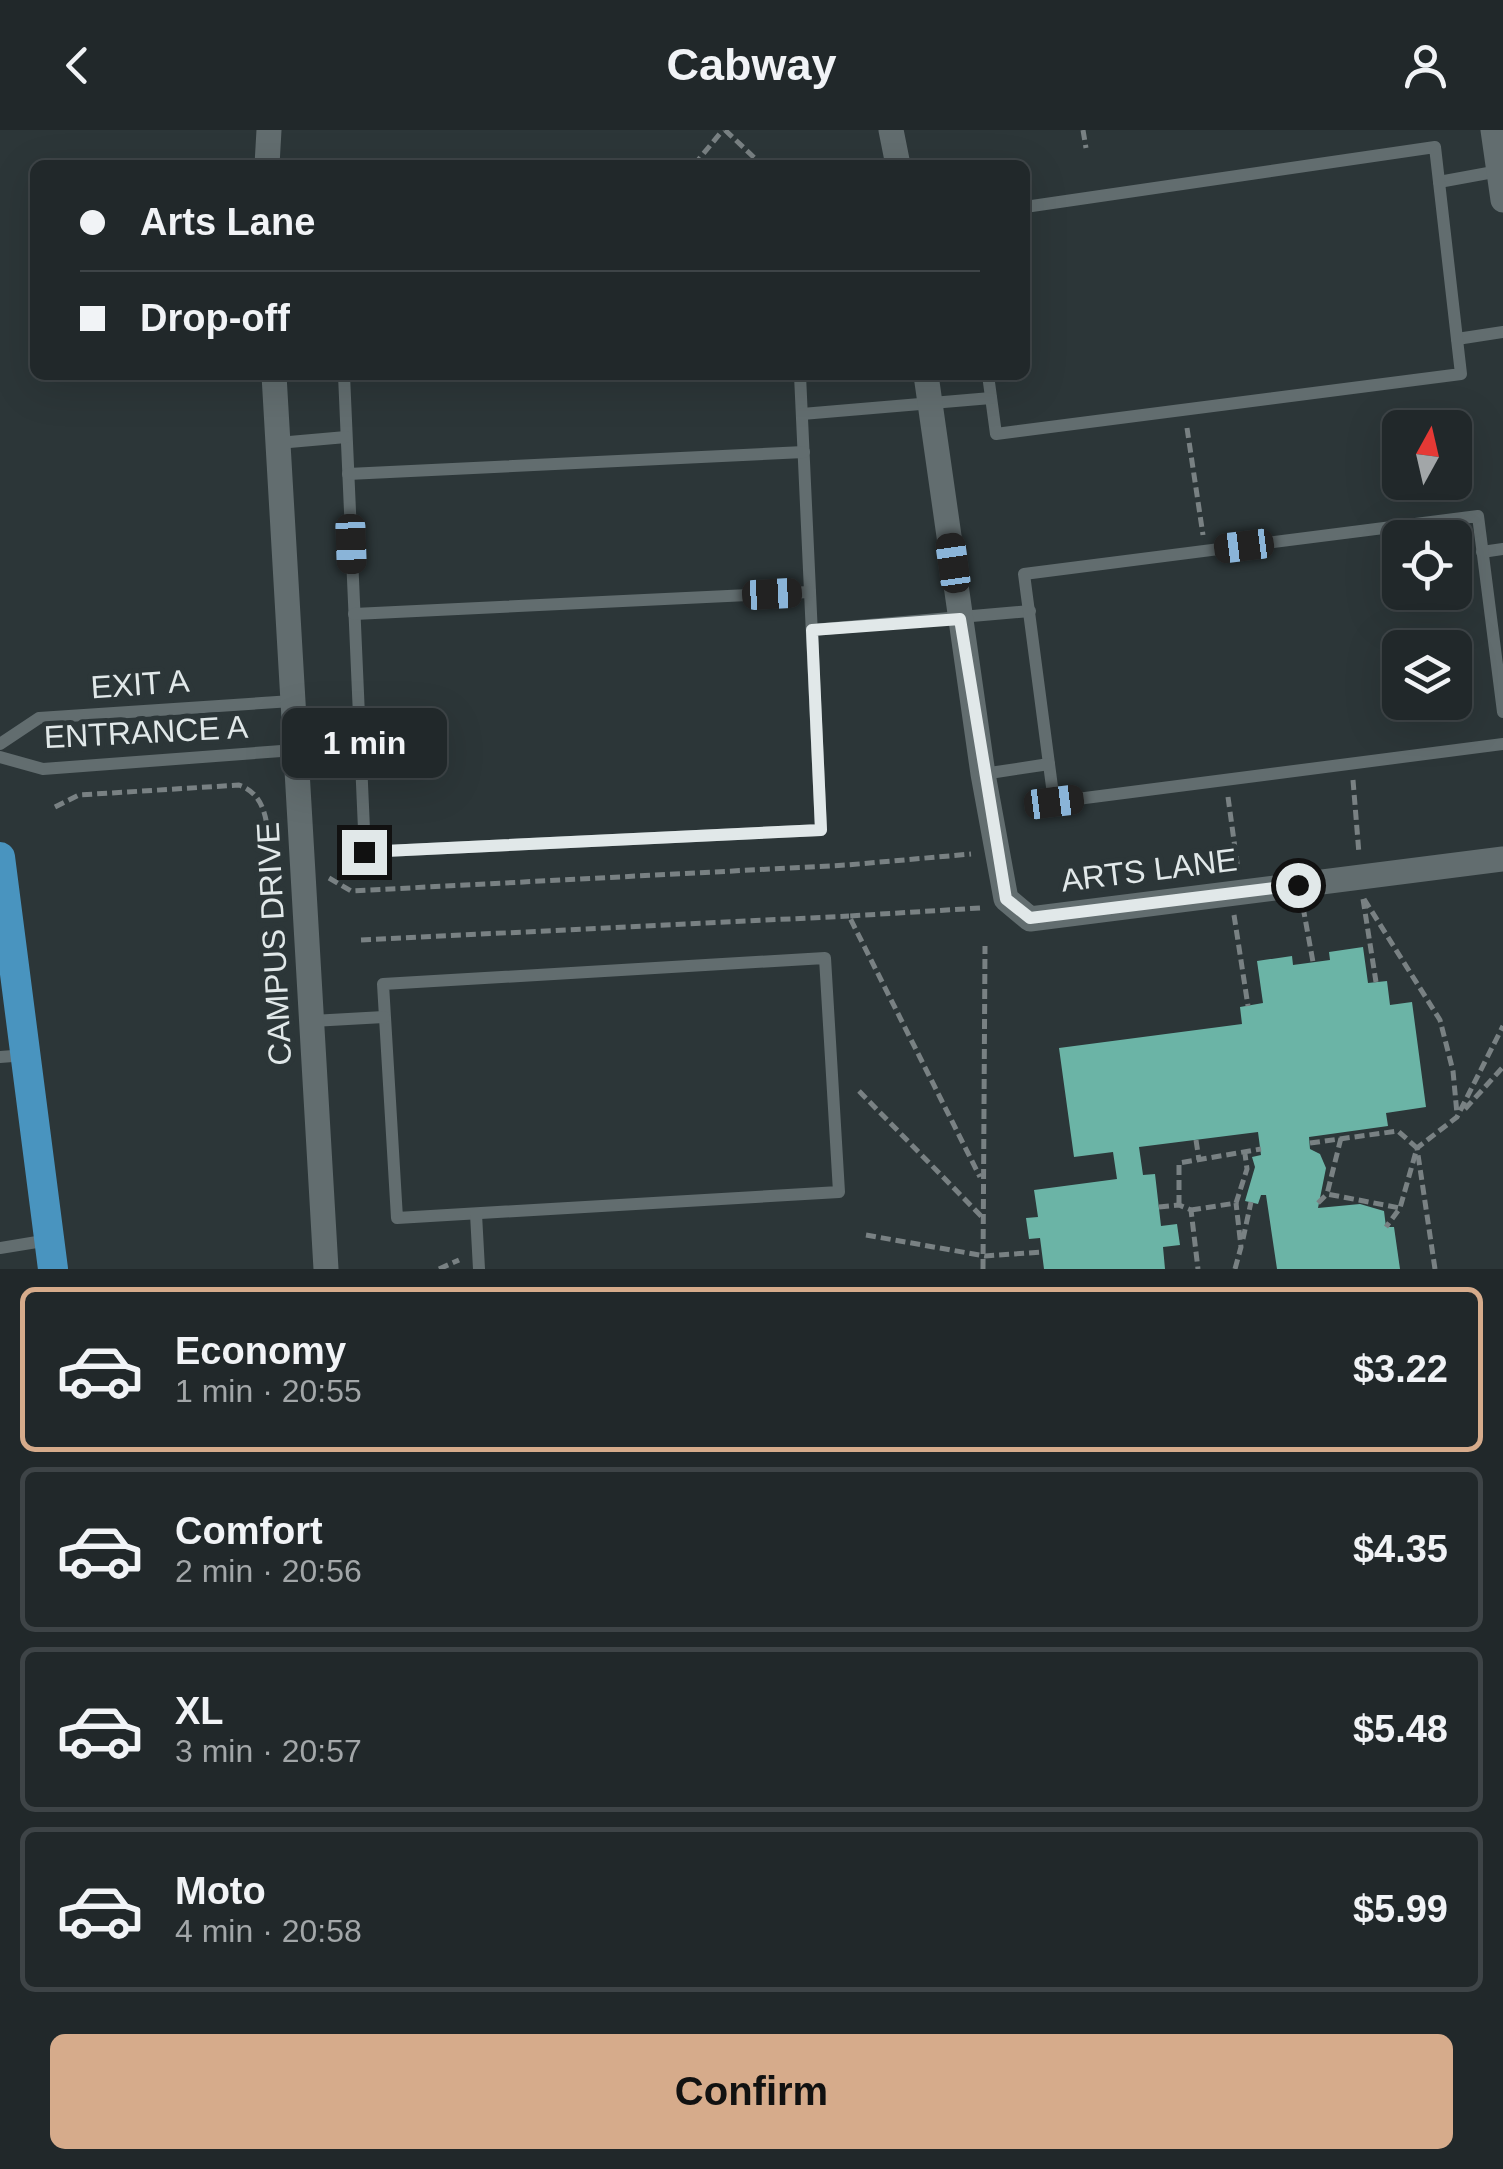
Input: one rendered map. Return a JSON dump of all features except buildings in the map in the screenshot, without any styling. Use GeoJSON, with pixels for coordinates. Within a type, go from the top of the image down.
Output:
{"type":"FeatureCollection","features":[{"type":"Feature","properties":{"kind":"main road"},"geometry":{"type":"LineString","coordinates":[[0,859],[13,1056],[51,1255]]}},
{"type":"Feature","properties":{"kind":"street"},"geometry":{"type":"LineString","coordinates":[[267,160],[270,130]]}},
{"type":"Feature","properties":{"kind":"street"},"geometry":{"type":"LineString","coordinates":[[891,130],[897,160]]}},
{"type":"Feature","properties":{"kind":"street"},"geometry":{"type":"LineString","coordinates":[[1494,130],[1503,200]]}},
{"type":"Feature","properties":{"kind":"street","name":"CAMPUS DRIVE"},"geometry":{"type":"LineString","coordinates":[[274,380],[326,1269]]}},
{"type":"Feature","properties":{"kind":"street","name":"ARTS LANE"},"geometry":{"type":"LineString","coordinates":[[927,380],[983,774],[1006,899],[1030,918],[1300,895],[1503,859]]}},
{"type":"Feature","properties":{"kind":"lane"},"geometry":{"type":"LineString","coordinates":[[989,380],[996,434],[1461,374],[1434,146],[1030,206]]}},
{"type":"Feature","properties":{"kind":"lane"},"geometry":{"type":"LineString","coordinates":[[1438,182],[1499,172]]}},
{"type":"Feature","properties":{"kind":"lane"},"geometry":{"type":"LineString","coordinates":[[1457,339],[1503,332]]}},
{"type":"Feature","properties":{"kind":"lane"},"geometry":{"type":"LineString","coordinates":[[344,380],[364,852],[821,830],[800,380]]}},
{"type":"Feature","properties":{"kind":"lane"},"geometry":{"type":"LineString","coordinates":[[802,414],[991,398]]}},
{"type":"Feature","properties":{"kind":"lane"},"geometry":{"type":"LineString","coordinates":[[278,443],[346,438]]}},
{"type":"Feature","properties":{"kind":"lane"},"geometry":{"type":"LineString","coordinates":[[348,474],[804,452]]}},
{"type":"Feature","properties":{"kind":"lane"},"geometry":{"type":"LineString","coordinates":[[1503,705],[1478,516],[1024,574],[1054,802],[1503,744]]}},
{"type":"Feature","properties":{"kind":"lane"},"geometry":{"type":"LineString","coordinates":[[1482,552],[1503,548]]}},
{"type":"Feature","properties":{"kind":"lane"},"geometry":{"type":"LineString","coordinates":[[354,614],[810,592]]}},
{"type":"Feature","properties":{"kind":"lane"},"geometry":{"type":"LineString","coordinates":[[812,630],[1030,612]]}},
{"type":"Feature","properties":{"kind":"lane","name":"EXIT A"},"geometry":{"type":"LineString","coordinates":[[0,744],[39,718],[292,701]]}},
{"type":"Feature","properties":{"kind":"lane","name":"ENTRANCE A"},"geometry":{"type":"LineString","coordinates":[[0,758],[43,770],[295,750]]}},
{"type":"Feature","properties":{"kind":"lane"},"geometry":{"type":"LineString","coordinates":[[983,774],[1049,764]]}},
{"type":"Feature","properties":{"kind":"lane"},"geometry":{"type":"LineString","coordinates":[[824,958],[839,1192],[476,1214],[396,1218],[383,984],[824,958]]}},
{"type":"Feature","properties":{"kind":"lane"},"geometry":{"type":"LineString","coordinates":[[312,1020],[384,1017]]}},
{"type":"Feature","properties":{"kind":"lane"},"geometry":{"type":"LineString","coordinates":[[476,1214],[479,1269]]}},
{"type":"Feature","properties":{"kind":"lane"},"geometry":{"type":"LineString","coordinates":[[0,1248],[51,1255]]}},
{"type":"Feature","properties":{"kind":"path"},"geometry":{"type":"LineString","coordinates":[[698,160],[724,130],[757,160]]}},
{"type":"Feature","properties":{"kind":"path"},"geometry":{"type":"LineString","coordinates":[[1083,130],[1086,148]]}},
{"type":"Feature","properties":{"kind":"path"},"geometry":{"type":"LineString","coordinates":[[1189,446],[1199,510]]}},
{"type":"Feature","properties":{"kind":"path"},"geometry":{"type":"LineString","coordinates":[[55,808],[79,795],[238,785],[251,790],[264,807],[270,866],[284,871]]}},
{"type":"Feature","properties":{"kind":"path"},"geometry":{"type":"LineString","coordinates":[[1355,794],[1359,857]]}},
{"type":"Feature","properties":{"kind":"path"},"geometry":{"type":"LineString","coordinates":[[1230,811],[1238,873]]}},
{"type":"Feature","properties":{"kind":"path"},"geometry":{"type":"LineString","coordinates":[[321,868],[334,884],[351,891],[846,865],[971,854]]}},
{"type":"Feature","properties":{"kind":"path"},"geometry":{"type":"LineString","coordinates":[[1376,982],[1362,893],[1440,1020],[1453,1070],[1458,1117]]}},
{"type":"Feature","properties":{"kind":"path"},"geometry":{"type":"LineString","coordinates":[[1300,895],[1313,962]]}},
{"type":"Feature","properties":{"kind":"path"},"geometry":{"type":"LineString","coordinates":[[361,940],[980,908]]}},
{"type":"Feature","properties":{"kind":"path"},"geometry":{"type":"LineString","coordinates":[[1235,908],[1248,1006]]}},
{"type":"Feature","properties":{"kind":"path"},"geometry":{"type":"LineString","coordinates":[[849,916],[980,1177]]}},
{"type":"Feature","properties":{"kind":"path"},"geometry":{"type":"LineString","coordinates":[[983,1269],[986,1220],[980,1177],[985,946]]}},
{"type":"Feature","properties":{"kind":"path"},"geometry":{"type":"LineString","coordinates":[[1458,1117],[1503,1026]]}},
{"type":"Feature","properties":{"kind":"path"},"geometry":{"type":"LineString","coordinates":[[1386,1227],[1400,1208],[1418,1148],[1458,1117],[1503,1067]]}},
{"type":"Feature","properties":{"kind":"path"},"geometry":{"type":"LineString","coordinates":[[859,1091],[986,1220]]}},
{"type":"Feature","properties":{"kind":"path"},"geometry":{"type":"LineString","coordinates":[[1310,1143],[1398,1131],[1418,1148],[1435,1269]]}},
{"type":"Feature","properties":{"kind":"path"},"geometry":{"type":"LineString","coordinates":[[1318,1203],[1327,1194],[1341,1138]]}},
{"type":"Feature","properties":{"kind":"path"},"geometry":{"type":"LineString","coordinates":[[1196,1140],[1199,1160]]}},
{"type":"Feature","properties":{"kind":"path"},"geometry":{"type":"LineString","coordinates":[[1179,1204],[1179,1163],[1260,1150]]}},
{"type":"Feature","properties":{"kind":"path"},"geometry":{"type":"LineString","coordinates":[[1241,1247],[1236,1204],[1247,1169],[1244,1152]]}},
{"type":"Feature","properties":{"kind":"path"},"geometry":{"type":"LineString","coordinates":[[1327,1194],[1400,1208]]}},
{"type":"Feature","properties":{"kind":"path"},"geometry":{"type":"LineString","coordinates":[[1235,1269],[1251,1202]]}},
{"type":"Feature","properties":{"kind":"path"},"geometry":{"type":"LineString","coordinates":[[1159,1207],[1179,1204],[1191,1210],[1236,1204]]}},
{"type":"Feature","properties":{"kind":"path"},"geometry":{"type":"LineString","coordinates":[[1191,1210],[1199,1268],[1208,1269]]}},
{"type":"Feature","properties":{"kind":"path"},"geometry":{"type":"LineString","coordinates":[[866,1234],[984,1256],[1042,1252]]}},
{"type":"Feature","properties":{"kind":"path"},"geometry":{"type":"LineString","coordinates":[[439,1269],[461,1259],[463,1251]]}},
{"type":"Feature","properties":{"kind":"route"},"geometry":{"type":"LineString","coordinates":[[364,852],[821,830],[812,630],[960,619],[1006,899],[1030,918],[1298,885]]}}]}
